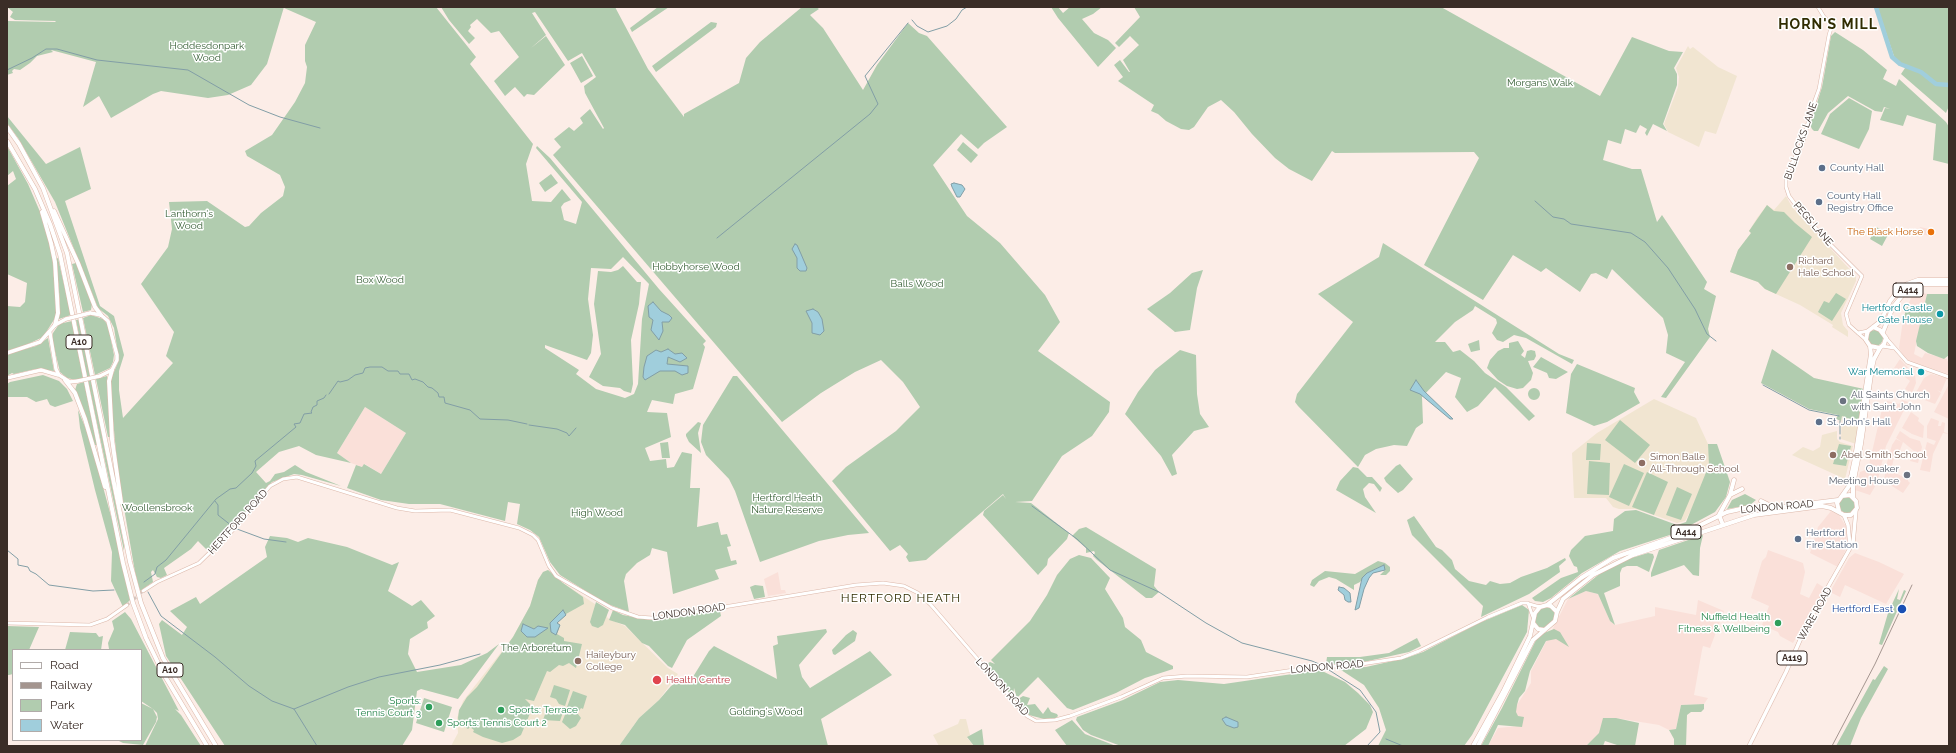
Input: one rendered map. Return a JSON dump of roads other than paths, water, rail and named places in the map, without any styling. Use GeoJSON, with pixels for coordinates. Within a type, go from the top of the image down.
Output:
{"type":"FeatureCollection","features":[{"type":"Feature","properties":{"kind":"highway","name":"A10"},"geometry":{"type":"LineString","coordinates":[[7,127],[19,144],[46,194],[64,242],[72,272],[138,596],[154,639],[171,673],[216,746]]}},
{"type":"Feature","properties":{"kind":"highway","name":"A10"},"geometry":{"type":"LineString","coordinates":[[7,141],[27,174],[50,224],[62,263],[128,583],[146,638],[169,684],[207,746]]}},
{"type":"Feature","properties":{"kind":"highway"},"geometry":{"type":"LineString","coordinates":[[27,174],[48,228],[52,248],[58,313],[55,325]]}},
{"type":"Feature","properties":{"kind":"highway"},"geometry":{"type":"LineString","coordinates":[[46,194],[68,240],[95,307],[101,315]]}},
{"type":"Feature","properties":{"kind":"highway","name":"A414"},"geometry":{"type":"LineString","coordinates":[[1873,327],[1882,318],[1894,296],[1904,286],[1926,279],[1949,280]]}},
{"type":"Feature","properties":{"kind":"highway","name":"A414"},"geometry":{"type":"LineString","coordinates":[[1882,332],[1892,307],[1907,290],[1924,284],[1949,284]]}},
{"type":"Feature","properties":{"kind":"highway"},"geometry":{"type":"LineString","coordinates":[[1873,327],[1882,332],[1886,338],[1874,358],[1872,368],[1861,444],[1853,485],[1854,497],[1857,503],[1856,510],[1851,515],[1844,515],[1839,512],[1837,508],[1840,498],[1849,486],[1855,458],[1871,354],[1870,346],[1866,340],[1868,331],[1873,327]]}},
{"type":"Feature","properties":{"kind":"highway"},"geometry":{"type":"LineString","coordinates":[[1870,346],[1881,347]]}},
{"type":"Feature","properties":{"kind":"highway"},"geometry":{"type":"LineString","coordinates":[[112,370],[109,381],[112,446],[124,533]]}},
{"type":"Feature","properties":{"kind":"highway"},"geometry":{"type":"LineString","coordinates":[[65,380],[75,393],[85,419],[113,516]]}},
{"type":"Feature","properties":{"kind":"highway"},"geometry":{"type":"LineString","coordinates":[[1723,525],[1719,515],[1730,495],[1734,480]]}},
{"type":"Feature","properties":{"kind":"highway"},"geometry":{"type":"LineString","coordinates":[[1730,495],[1742,489]]}},
{"type":"Feature","properties":{"kind":"highway"},"geometry":{"type":"LineString","coordinates":[[1840,498],[1846,495],[1854,497]]}},
{"type":"Feature","properties":{"kind":"highway","name":"LONDON ROAD"},"geometry":{"type":"LineString","coordinates":[[1547,605],[1581,578],[1613,558],[1682,534],[1719,515],[1745,508],[1773,508],[1840,498]]}},
{"type":"Feature","properties":{"kind":"highway"},"geometry":{"type":"LineString","coordinates":[[1761,501],[1773,508]]}},
{"type":"Feature","properties":{"kind":"highway","name":"LONDON ROAD"},"geometry":{"type":"LineString","coordinates":[[1557,612],[1561,602],[1574,588],[1614,562],[1754,515],[1822,506],[1839,512]]}},
{"type":"Feature","properties":{"kind":"highway"},"geometry":{"type":"LineString","coordinates":[[1478,746],[1534,640],[1555,621],[1557,612],[1551,606],[1547,605],[1540,607],[1533,617],[1534,623],[1538,629],[1544,630]]}},
{"type":"Feature","properties":{"kind":"highway"},"geometry":{"type":"LineString","coordinates":[[1473,746],[1503,692],[1530,636],[1534,623]]}},
{"type":"Feature","properties":{"kind":"main road","name":"BULLOCKS LANE"},"geometry":{"type":"LineString","coordinates":[[1786,187],[1787,176],[1803,142],[1811,111],[1819,89],[1832,25],[1824,17],[1818,7]]}},
{"type":"Feature","properties":{"kind":"main road","name":"PEGS LANE"},"geometry":{"type":"LineString","coordinates":[[1786,187],[1789,196],[1798,208],[1830,244],[1862,276],[1846,314],[1849,325],[1858,333]]}},
{"type":"Feature","properties":{"kind":"main road","name":"A10"},"geometry":{"type":"LineString","coordinates":[[7,353],[40,342],[55,325],[66,319],[90,313],[101,315]]}},
{"type":"Feature","properties":{"kind":"main road"},"geometry":{"type":"LineString","coordinates":[[7,378],[41,370],[48,370],[59,375],[65,380],[78,381],[100,376],[112,370],[117,360],[112,332],[108,321],[101,315]]}},
{"type":"Feature","properties":{"kind":"main road"},"geometry":{"type":"LineString","coordinates":[[1858,333],[1868,331]]}},
{"type":"Feature","properties":{"kind":"main road","name":"A10"},"geometry":{"type":"LineString","coordinates":[[50,332],[56,369],[59,375]]}},
{"type":"Feature","properties":{"kind":"main road"},"geometry":{"type":"LineString","coordinates":[[1858,333],[1866,340]]}},
{"type":"Feature","properties":{"kind":"main road"},"geometry":{"type":"LineString","coordinates":[[1886,338],[1903,359],[1927,370],[1949,377]]}},
{"type":"Feature","properties":{"kind":"main road"},"geometry":{"type":"LineString","coordinates":[[1881,347],[1894,348]]}},
{"type":"Feature","properties":{"kind":"main road","name":"HERTFORD ROAD"},"geometry":{"type":"LineString","coordinates":[[143,591],[157,582],[189,569],[203,560],[232,531],[265,491],[276,482],[283,479],[302,478],[379,503],[406,509]]}},
{"type":"Feature","properties":{"kind":"main road","name":"LONDON ROAD"},"geometry":{"type":"LineString","coordinates":[[406,509],[459,512],[520,528],[533,535],[538,540],[549,566],[556,576],[612,608],[631,615],[652,618],[732,607],[787,595],[856,585],[883,583],[904,586],[918,593],[931,605],[1027,716],[1043,721],[1055,720],[1070,716],[1122,697],[1163,678],[1182,676],[1247,676],[1307,668],[1355,665],[1401,658],[1449,638],[1508,608],[1525,602],[1529,604]]}},
{"type":"Feature","properties":{"kind":"main road","name":"WARE ROAD"},"geometry":{"type":"LineString","coordinates":[[1749,746],[1781,682],[1808,622],[1829,588],[1850,546],[1853,543],[1856,510]]}},
{"type":"Feature","properties":{"kind":"main road"},"geometry":{"type":"LineString","coordinates":[[1844,515],[1848,525],[1850,546]]}},
{"type":"Feature","properties":{"kind":"main road"},"geometry":{"type":"LineString","coordinates":[[1529,604],[1540,607]]}},
{"type":"Feature","properties":{"kind":"main road"},"geometry":{"type":"LineString","coordinates":[[1529,604],[1533,617]]}},
{"type":"Feature","properties":{"kind":"main road"},"geometry":{"type":"LineString","coordinates":[[7,623],[90,625],[108,620],[127,605]]}},
{"type":"Feature","properties":{"kind":"water"},"geometry":{"type":"Polygon","coordinates":[[[954,183],[962,185],[965,189],[960,197],[957,197],[952,187],[951,184],[954,183]]]}},
{"type":"Feature","properties":{"kind":"water"},"geometry":{"type":"Polygon","coordinates":[[[795,244],[797,245],[807,268],[806,271],[800,271],[797,268],[797,258],[792,249],[795,244]]]}},
{"type":"Feature","properties":{"kind":"water"},"geometry":{"type":"Polygon","coordinates":[[[653,302],[661,311],[672,318],[669,322],[662,322],[663,331],[659,340],[651,330],[653,320],[649,317],[648,306],[653,302]]]}},
{"type":"Feature","properties":{"kind":"water"},"geometry":{"type":"Polygon","coordinates":[[[813,309],[818,312],[822,319],[824,331],[820,335],[812,333],[812,323],[806,311],[813,309]]]}},
{"type":"Feature","properties":{"kind":"water"},"geometry":{"type":"Polygon","coordinates":[[[668,349],[675,354],[682,353],[687,358],[680,362],[668,357],[667,364],[688,366],[688,373],[682,375],[675,371],[660,371],[645,380],[643,377],[647,356],[656,350],[661,352],[668,349]]]}},
{"type":"Feature","properties":{"kind":"water"},"geometry":{"type":"Polygon","coordinates":[[[1416,380],[1424,391],[1453,419],[1450,419],[1420,394],[1410,390],[1416,380]]]}},
{"type":"Feature","properties":{"kind":"water"},"geometry":{"type":"Polygon","coordinates":[[[1384,565],[1385,570],[1373,573],[1369,578],[1364,589],[1359,608],[1355,610],[1362,578],[1367,573],[1384,565]]]}},
{"type":"Feature","properties":{"kind":"water"},"geometry":{"type":"Polygon","coordinates":[[[1339,587],[1344,588],[1350,593],[1351,602],[1345,600],[1344,595],[1338,590],[1339,587]]]}},
{"type":"Feature","properties":{"kind":"water"},"geometry":{"type":"Polygon","coordinates":[[[563,610],[566,615],[557,623],[560,625],[556,635],[551,632],[550,623],[563,610]]]}},
{"type":"Feature","properties":{"kind":"water"},"geometry":{"type":"Polygon","coordinates":[[[523,624],[534,629],[538,626],[548,628],[535,637],[527,637],[521,631],[523,624]]]}},
{"type":"Feature","properties":{"kind":"water"},"geometry":{"type":"Polygon","coordinates":[[[1226,717],[1238,722],[1238,727],[1234,728],[1226,725],[1222,719],[1226,717]]]}},
{"type":"Feature","properties":{"kind":"waterway"},"geometry":{"type":"LineString","coordinates":[[912,20],[917,26],[928,32],[947,26],[956,19],[962,10],[967,7]]}},
{"type":"Feature","properties":{"kind":"waterway"},"geometry":{"type":"LineString","coordinates":[[1876,7],[1892,57],[1900,64],[1921,72],[1936,84],[1949,85]]}},
{"type":"Feature","properties":{"kind":"waterway"},"geometry":{"type":"LineString","coordinates":[[717,238],[870,114],[878,104],[865,76],[908,23]]}},
{"type":"Feature","properties":{"kind":"waterway"},"geometry":{"type":"LineString","coordinates":[[7,70],[32,58],[46,49],[57,49],[97,60],[188,70],[249,105],[280,117],[320,128]]}},
{"type":"Feature","properties":{"kind":"waterway"},"geometry":{"type":"LineString","coordinates":[[1535,201],[1553,217],[1564,219],[1571,224],[1631,233],[1645,242],[1668,268],[1695,309],[1707,334],[1716,341]]}},
{"type":"Feature","properties":{"kind":"waterway"},"geometry":{"type":"LineString","coordinates":[[329,394],[338,381],[348,380],[355,375],[363,373],[365,368],[382,367],[388,371],[398,371],[400,374],[409,374],[412,380],[415,379],[423,382],[438,393],[439,397],[444,397],[445,403],[470,410],[480,419],[508,420],[527,424]]}},
{"type":"Feature","properties":{"kind":"waterway"},"geometry":{"type":"LineString","coordinates":[[1763,385],[1809,410],[1839,416]]}},
{"type":"Feature","properties":{"kind":"waterway"},"geometry":{"type":"LineString","coordinates":[[144,582],[155,574],[157,567],[166,560],[216,499],[230,489],[236,488],[252,473],[256,466],[255,461],[296,427],[294,424],[300,423],[304,414],[312,413],[313,407],[317,405],[317,401],[324,398],[326,395]]}},
{"type":"Feature","properties":{"kind":"waterway"},"geometry":{"type":"LineString","coordinates":[[1840,421],[1840,434]]}},
{"type":"Feature","properties":{"kind":"waterway"},"geometry":{"type":"LineString","coordinates":[[529,425],[557,429],[567,433],[569,436],[576,428]]}},
{"type":"Feature","properties":{"kind":"waterway"},"geometry":{"type":"LineString","coordinates":[[215,501],[218,505],[218,515],[232,526]]}},
{"type":"Feature","properties":{"kind":"waterway"},"geometry":{"type":"LineString","coordinates":[[1032,506],[1077,539],[1110,570],[1159,592],[1206,623],[1242,643],[1319,664]]}},
{"type":"Feature","properties":{"kind":"waterway"},"geometry":{"type":"LineString","coordinates":[[237,529],[264,539],[286,542]]}},
{"type":"Feature","properties":{"kind":"waterway"},"geometry":{"type":"LineString","coordinates":[[7,550],[18,559],[18,565],[28,567],[30,571],[49,585],[93,591],[114,590]]}},
{"type":"Feature","properties":{"kind":"waterway"},"geometry":{"type":"LineString","coordinates":[[148,592],[161,616],[215,657],[249,686],[272,701],[294,709],[317,746]]}},
{"type":"Feature","properties":{"kind":"waterway"},"geometry":{"type":"LineString","coordinates":[[294,709],[348,687],[379,677],[440,665],[480,654]]}},
{"type":"Feature","properties":{"kind":"waterway"},"geometry":{"type":"LineString","coordinates":[[1329,670],[1360,690],[1376,712],[1380,732],[1367,746]]}},
{"type":"Feature","properties":{"kind":"waterway"},"geometry":{"type":"LineString","coordinates":[[1386,739],[1403,746]]}},
{"type":"Feature","properties":{"kind":"tunnel"},"geometry":{"type":"LineString","coordinates":[[127,605],[143,591]]}},
{"type":"Feature","properties":{"kind":"railway"},"geometry":{"type":"LineString","coordinates":[[1832,746],[1875,664],[1912,585]]}},
{"type":"Feature","properties":{"kind":"place","name":"County Hall"},"geometry":{"type":"Point","coordinates":[1822,168]}},
{"type":"Feature","properties":{"kind":"place","name":"County Hall Registry Office"},"geometry":{"type":"Point","coordinates":[1819,202]}},
{"type":"Feature","properties":{"kind":"place","name":"The Black Horse"},"geometry":{"type":"Point","coordinates":[1931,232]}},
{"type":"Feature","properties":{"kind":"place","name":"Richard Hale School"},"geometry":{"type":"Point","coordinates":[1790,267]}},
{"type":"Feature","properties":{"kind":"place","name":"Hertford Castle Gate House"},"geometry":{"type":"Point","coordinates":[1940,314]}},
{"type":"Feature","properties":{"kind":"place","name":"War Memorial"},"geometry":{"type":"Point","coordinates":[1921,372]}},
{"type":"Feature","properties":{"kind":"place","name":"All Saints Church with Saint John"},"geometry":{"type":"Point","coordinates":[1843,401]}},
{"type":"Feature","properties":{"kind":"place","name":"St. John's Hall"},"geometry":{"type":"Point","coordinates":[1819,422]}},
{"type":"Feature","properties":{"kind":"place","name":"Abel Smith School"},"geometry":{"type":"Point","coordinates":[1833,455]}},
{"type":"Feature","properties":{"kind":"place","name":"Simon Balle All-Through School"},"geometry":{"type":"Point","coordinates":[1642,463]}},
{"type":"Feature","properties":{"kind":"place","name":"Quaker Meeting House"},"geometry":{"type":"Point","coordinates":[1907,475]}},
{"type":"Feature","properties":{"kind":"place","name":"Hertford Fire Station"},"geometry":{"type":"Point","coordinates":[1798,539]}},
{"type":"Feature","properties":{"kind":"place","name":"Hertford East"},"geometry":{"type":"Point","coordinates":[1902,609]}},
{"type":"Feature","properties":{"kind":"place","name":"Nuffield Health Fitness & Wellbeing"},"geometry":{"type":"Point","coordinates":[1778,623]}},
{"type":"Feature","properties":{"kind":"place","name":"Haileybury College"},"geometry":{"type":"Point","coordinates":[578,661]}},
{"type":"Feature","properties":{"kind":"place","name":"Health Centre"},"geometry":{"type":"Point","coordinates":[657,680]}},
{"type":"Feature","properties":{"kind":"place","name":"Sports: Tennis Court 3"},"geometry":{"type":"Point","coordinates":[429,707]}},
{"type":"Feature","properties":{"kind":"place","name":"Sports: Terrace"},"geometry":{"type":"Point","coordinates":[501,710]}},
{"type":"Feature","properties":{"kind":"place","name":"Sports: Tennis Court 2"},"geometry":{"type":"Point","coordinates":[439,723]}},
{"type":"Feature","properties":{"kind":"district","name":"HORN'S MILL"},"geometry":{"type":"Point","coordinates":[1828,25]}},
{"type":"Feature","properties":{"kind":"district","name":"HERTFORD HEATH"},"geometry":{"type":"Point","coordinates":[901,598]}},
{"type":"Feature","properties":{"kind":"park label","name":"Hoddesdonpark Wood"},"geometry":{"type":"Point","coordinates":[207,52]}},
{"type":"Feature","properties":{"kind":"park label","name":"Morgans Walk"},"geometry":{"type":"Point","coordinates":[1540,83]}},
{"type":"Feature","properties":{"kind":"park label","name":"Lanthorn's Wood"},"geometry":{"type":"Point","coordinates":[189,220]}},
{"type":"Feature","properties":{"kind":"park label","name":"Hobbyhorse Wood"},"geometry":{"type":"Point","coordinates":[696,267]}},
{"type":"Feature","properties":{"kind":"park label","name":"Box Wood"},"geometry":{"type":"Point","coordinates":[380,280]}},
{"type":"Feature","properties":{"kind":"park label","name":"Balls Wood"},"geometry":{"type":"Point","coordinates":[917,284]}},
{"type":"Feature","properties":{"kind":"park label","name":"Hertford Heath Nature Reserve"},"geometry":{"type":"Point","coordinates":[787,504]}},
{"type":"Feature","properties":{"kind":"park label","name":"Woollensbrook"},"geometry":{"type":"Point","coordinates":[157,508]}},
{"type":"Feature","properties":{"kind":"park label","name":"High Wood"},"geometry":{"type":"Point","coordinates":[597,513]}},
{"type":"Feature","properties":{"kind":"park label","name":"The Arboretum"},"geometry":{"type":"Point","coordinates":[536,648]}},
{"type":"Feature","properties":{"kind":"park label","name":"Golding's Wood"},"geometry":{"type":"Point","coordinates":[766,712]}}]}
